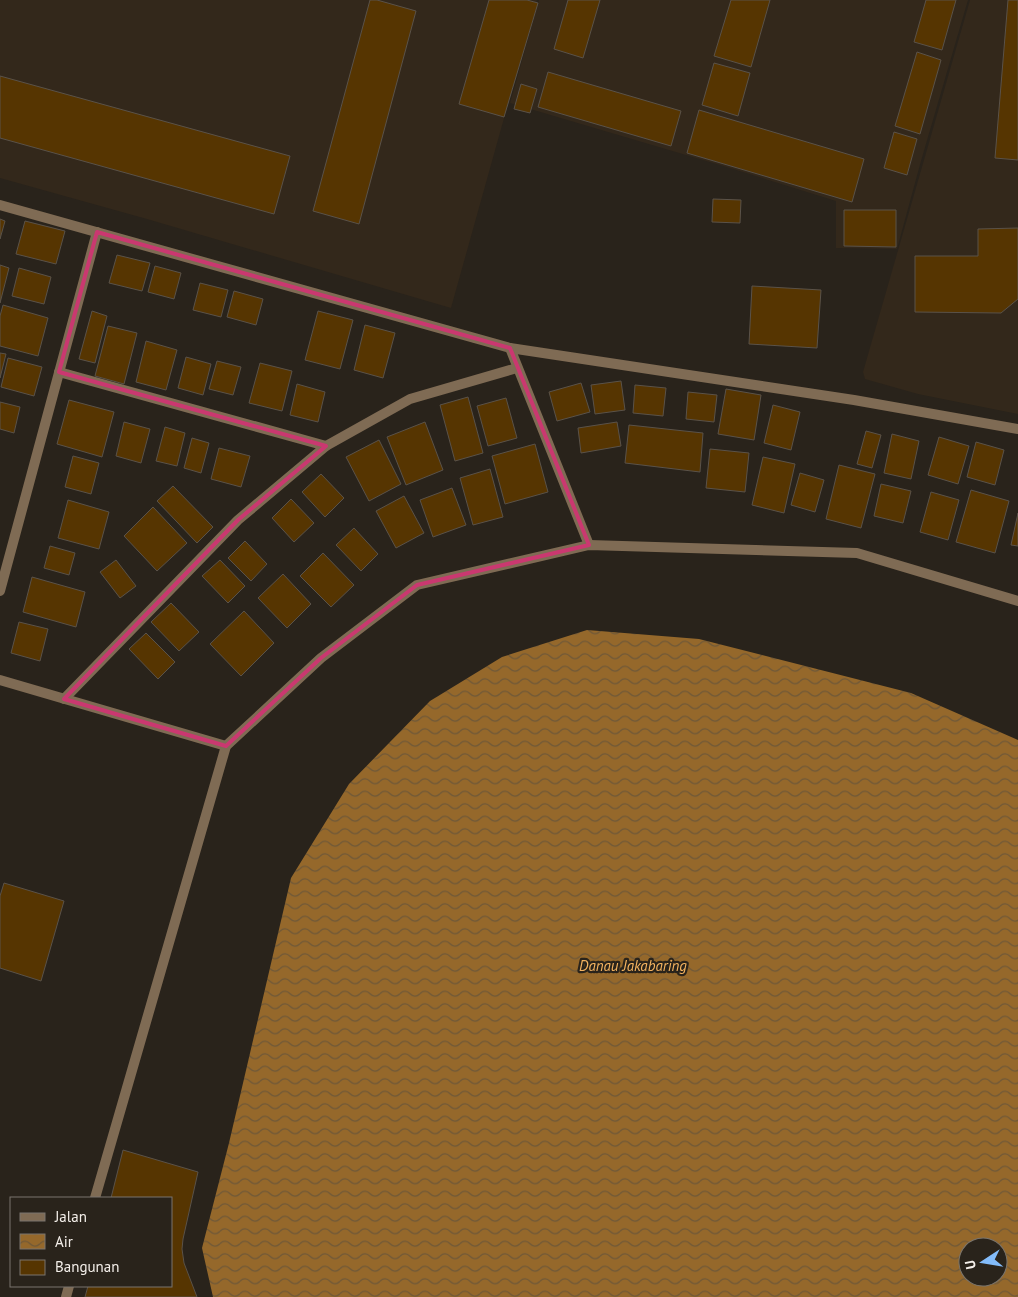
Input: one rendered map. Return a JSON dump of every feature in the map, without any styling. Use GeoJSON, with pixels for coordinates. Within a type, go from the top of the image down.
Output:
{"type":"FeatureCollection","features":[{"type":"Feature","properties":{"kind":"street"},"geometry":{"type":"LineString","coordinates":[[0,206],[510,348],[854,400],[1018,429]]}},
{"type":"Feature","properties":{"kind":"street"},"geometry":{"type":"LineString","coordinates":[[0,591],[97,232]]}},
{"type":"Feature","properties":{"kind":"street"},"geometry":{"type":"LineString","coordinates":[[510,348],[589,545]]}},
{"type":"Feature","properties":{"kind":"street"},"geometry":{"type":"LineString","coordinates":[[64,699],[238,520],[326,446],[410,399],[518,368]]}},
{"type":"Feature","properties":{"kind":"street"},"geometry":{"type":"LineString","coordinates":[[59,372],[326,446]]}},
{"type":"Feature","properties":{"kind":"street"},"geometry":{"type":"LineString","coordinates":[[95,1197],[226,746],[321,658],[417,585],[589,545],[857,553],[1018,601]]}},
{"type":"Feature","properties":{"kind":"street"},"geometry":{"type":"LineString","coordinates":[[0,680],[226,746]]}},
{"type":"Feature","properties":{"kind":"highlighted area"},"geometry":{"type":"Polygon","coordinates":[[[97,232],[510,348],[589,545],[417,585],[321,658],[226,746],[64,699],[238,520],[326,446],[59,372],[97,232]]]}},
{"type":"Feature","properties":{"kind":"shaded area"},"geometry":{"type":"Polygon","coordinates":[[[0,0],[537,0],[451,308],[0,178],[0,0]]]}},
{"type":"Feature","properties":{"kind":"shaded area"},"geometry":{"type":"Polygon","coordinates":[[[539,0],[968,0],[897,249],[836,248],[836,201],[510,103],[539,0]]]}},
{"type":"Feature","properties":{"kind":"shaded area"},"geometry":{"type":"Polygon","coordinates":[[[970,0],[1018,0],[1018,414],[918,394],[865,379],[863,372],[970,0]]]}},
{"type":"Feature","properties":{"kind":"water","name":"Danau Jakabaring"},"geometry":{"type":"Polygon","coordinates":[[[587,630],[699,639],[911,693],[1018,740],[1018,1297],[213,1297],[202,1248],[229,1143],[291,878],[349,784],[430,701],[502,657],[587,630]]]}},
{"type":"Feature","properties":{"kind":"building"},"geometry":{"type":"Polygon","coordinates":[[[370,0],[377,0],[416,11],[359,224],[313,211],[370,0]]]}},
{"type":"Feature","properties":{"kind":"building"},"geometry":{"type":"Polygon","coordinates":[[[489,0],[527,0],[538,3],[504,117],[459,104],[489,0]]]}},
{"type":"Feature","properties":{"kind":"building"},"geometry":{"type":"Polygon","coordinates":[[[568,0],[600,0],[583,58],[554,49],[568,0]]]}},
{"type":"Feature","properties":{"kind":"building"},"geometry":{"type":"Polygon","coordinates":[[[731,0],[770,0],[751,67],[714,56],[731,0]]]}},
{"type":"Feature","properties":{"kind":"building"},"geometry":{"type":"Polygon","coordinates":[[[926,0],[956,0],[942,50],[914,42],[926,0]]]}},
{"type":"Feature","properties":{"kind":"building"},"geometry":{"type":"Polygon","coordinates":[[[1008,0],[1018,0],[1018,160],[995,158],[1008,0]]]}},
{"type":"Feature","properties":{"kind":"building"},"geometry":{"type":"Polygon","coordinates":[[[917,52],[941,60],[920,134],[895,126],[917,52]]]}},
{"type":"Feature","properties":{"kind":"building"},"geometry":{"type":"Polygon","coordinates":[[[714,63],[750,73],[738,116],[702,105],[714,63]]]}},
{"type":"Feature","properties":{"kind":"building"},"geometry":{"type":"Polygon","coordinates":[[[548,72],[681,111],[671,146],[538,107],[548,72]]]}},
{"type":"Feature","properties":{"kind":"building"},"geometry":{"type":"Polygon","coordinates":[[[0,76],[290,156],[274,214],[0,138],[0,76]]]}},
{"type":"Feature","properties":{"kind":"building"},"geometry":{"type":"Polygon","coordinates":[[[521,84],[537,89],[530,113],[514,109],[521,84]]]}},
{"type":"Feature","properties":{"kind":"building"},"geometry":{"type":"Polygon","coordinates":[[[699,110],[864,159],[852,202],[687,153],[699,110]]]}},
{"type":"Feature","properties":{"kind":"building"},"geometry":{"type":"Polygon","coordinates":[[[894,132],[917,139],[907,175],[884,168],[894,132]]]}},
{"type":"Feature","properties":{"kind":"building"},"geometry":{"type":"Polygon","coordinates":[[[713,199],[741,200],[740,223],[712,222],[713,199]]]}},
{"type":"Feature","properties":{"kind":"building"},"geometry":{"type":"Polygon","coordinates":[[[844,210],[896,210],[896,247],[844,246],[844,210]]]}},
{"type":"Feature","properties":{"kind":"building"},"geometry":{"type":"Polygon","coordinates":[[[0,219],[5,221],[0,239],[0,219]]]}},
{"type":"Feature","properties":{"kind":"building"},"geometry":{"type":"Polygon","coordinates":[[[25,221],[65,231],[56,264],[16,254],[25,221]]]}},
{"type":"Feature","properties":{"kind":"building"},"geometry":{"type":"Polygon","coordinates":[[[1018,228],[1018,299],[1001,313],[915,312],[915,256],[978,256],[978,229],[1018,228]]]}},
{"type":"Feature","properties":{"kind":"building"},"geometry":{"type":"Polygon","coordinates":[[[117,255],[150,263],[142,291],[109,283],[117,255]]]}},
{"type":"Feature","properties":{"kind":"building"},"geometry":{"type":"Polygon","coordinates":[[[0,265],[9,268],[0,303],[0,265]]]}},
{"type":"Feature","properties":{"kind":"building"},"geometry":{"type":"Polygon","coordinates":[[[155,266],[181,273],[174,299],[148,292],[155,266]]]}},
{"type":"Feature","properties":{"kind":"building"},"geometry":{"type":"Polygon","coordinates":[[[19,268],[51,277],[44,304],[12,296],[19,268]]]}},
{"type":"Feature","properties":{"kind":"building"},"geometry":{"type":"Polygon","coordinates":[[[200,283],[228,290],[221,317],[193,310],[200,283]]]}},
{"type":"Feature","properties":{"kind":"building"},"geometry":{"type":"Polygon","coordinates":[[[752,286],[821,290],[817,348],[749,344],[752,286]]]}},
{"type":"Feature","properties":{"kind":"building"},"geometry":{"type":"Polygon","coordinates":[[[234,291],[263,299],[256,325],[227,317],[234,291]]]}},
{"type":"Feature","properties":{"kind":"building"},"geometry":{"type":"Polygon","coordinates":[[[3,305],[48,318],[38,356],[0,346],[0,316],[3,305]]]}},
{"type":"Feature","properties":{"kind":"building"},"geometry":{"type":"Polygon","coordinates":[[[92,311],[107,316],[95,363],[79,359],[92,311]]]}},
{"type":"Feature","properties":{"kind":"building"},"geometry":{"type":"Polygon","coordinates":[[[318,311],[353,320],[340,369],[305,360],[318,311]]]}},
{"type":"Feature","properties":{"kind":"building"},"geometry":{"type":"Polygon","coordinates":[[[365,325],[395,333],[383,378],[354,370],[365,325]]]}},
{"type":"Feature","properties":{"kind":"building"},"geometry":{"type":"Polygon","coordinates":[[[108,326],[137,333],[124,384],[95,376],[108,326]]]}},
{"type":"Feature","properties":{"kind":"building"},"geometry":{"type":"Polygon","coordinates":[[[146,341],[177,350],[166,390],[136,382],[146,341]]]}},
{"type":"Feature","properties":{"kind":"building"},"geometry":{"type":"Polygon","coordinates":[[[0,353],[6,354],[0,378],[0,353]]]}},
{"type":"Feature","properties":{"kind":"building"},"geometry":{"type":"Polygon","coordinates":[[[186,357],[211,364],[203,395],[178,388],[186,357]]]}},
{"type":"Feature","properties":{"kind":"building"},"geometry":{"type":"Polygon","coordinates":[[[8,358],[42,367],[34,396],[1,387],[8,358]]]}},
{"type":"Feature","properties":{"kind":"building"},"geometry":{"type":"Polygon","coordinates":[[[217,361],[241,367],[233,395],[209,389],[217,361]]]}},
{"type":"Feature","properties":{"kind":"building"},"geometry":{"type":"Polygon","coordinates":[[[260,363],[292,371],[282,411],[249,403],[260,363]]]}},
{"type":"Feature","properties":{"kind":"building"},"geometry":{"type":"Polygon","coordinates":[[[621,381],[625,410],[595,414],[591,385],[621,381]]]}},
{"type":"Feature","properties":{"kind":"building"},"geometry":{"type":"Polygon","coordinates":[[[581,383],[590,412],[557,421],[549,392],[581,383]]]}},
{"type":"Feature","properties":{"kind":"building"},"geometry":{"type":"Polygon","coordinates":[[[297,384],[325,392],[318,422],[290,415],[297,384]]]}},
{"type":"Feature","properties":{"kind":"building"},"geometry":{"type":"Polygon","coordinates":[[[635,385],[666,388],[663,416],[633,413],[635,385]]]}},
{"type":"Feature","properties":{"kind":"building"},"geometry":{"type":"Polygon","coordinates":[[[726,389],[761,395],[754,440],[718,434],[726,389]]]}},
{"type":"Feature","properties":{"kind":"building"},"geometry":{"type":"Polygon","coordinates":[[[688,392],[717,395],[714,422],[686,419],[688,392]]]}},
{"type":"Feature","properties":{"kind":"building"},"geometry":{"type":"Polygon","coordinates":[[[468,397],[483,453],[455,461],[440,405],[468,397]]]}},
{"type":"Feature","properties":{"kind":"building"},"geometry":{"type":"Polygon","coordinates":[[[506,398],[517,438],[488,446],[477,406],[506,398]]]}},
{"type":"Feature","properties":{"kind":"building"},"geometry":{"type":"Polygon","coordinates":[[[69,400],[114,412],[102,457],[57,444],[69,400]]]}},
{"type":"Feature","properties":{"kind":"building"},"geometry":{"type":"Polygon","coordinates":[[[0,402],[20,407],[14,433],[0,429],[0,402]]]}},
{"type":"Feature","properties":{"kind":"building"},"geometry":{"type":"Polygon","coordinates":[[[773,405],[800,412],[791,450],[764,443],[773,405]]]}},
{"type":"Feature","properties":{"kind":"building"},"geometry":{"type":"Polygon","coordinates":[[[124,422],[150,429],[141,463],[116,456],[124,422]]]}},
{"type":"Feature","properties":{"kind":"building"},"geometry":{"type":"Polygon","coordinates":[[[425,422],[443,470],[406,485],[387,437],[425,422]]]}},
{"type":"Feature","properties":{"kind":"building"},"geometry":{"type":"Polygon","coordinates":[[[617,422],[621,446],[581,453],[578,428],[617,422]]]}},
{"type":"Feature","properties":{"kind":"building"},"geometry":{"type":"Polygon","coordinates":[[[629,425],[703,433],[700,472],[625,463],[629,425]]]}},
{"type":"Feature","properties":{"kind":"building"},"geometry":{"type":"Polygon","coordinates":[[[165,427],[185,433],[177,466],[156,461],[165,427]]]}},
{"type":"Feature","properties":{"kind":"building"},"geometry":{"type":"Polygon","coordinates":[[[866,431],[881,435],[872,468],[857,464],[866,431]]]}},
{"type":"Feature","properties":{"kind":"building"},"geometry":{"type":"Polygon","coordinates":[[[892,434],[919,441],[911,479],[884,473],[892,434]]]}},
{"type":"Feature","properties":{"kind":"building"},"geometry":{"type":"Polygon","coordinates":[[[939,437],[969,446],[958,484],[928,475],[939,437]]]}},
{"type":"Feature","properties":{"kind":"building"},"geometry":{"type":"Polygon","coordinates":[[[192,438],[209,443],[201,473],[184,468],[192,438]]]}},
{"type":"Feature","properties":{"kind":"building"},"geometry":{"type":"Polygon","coordinates":[[[379,440],[401,484],[369,501],[346,457],[379,440]]]}},
{"type":"Feature","properties":{"kind":"building"},"geometry":{"type":"Polygon","coordinates":[[[976,442],[1004,450],[995,485],[967,477],[976,442]]]}},
{"type":"Feature","properties":{"kind":"building"},"geometry":{"type":"Polygon","coordinates":[[[535,444],[548,492],[505,504],[492,456],[535,444]]]}},
{"type":"Feature","properties":{"kind":"building"},"geometry":{"type":"Polygon","coordinates":[[[219,448],[250,456],[241,487],[211,479],[219,448]]]}},
{"type":"Feature","properties":{"kind":"building"},"geometry":{"type":"Polygon","coordinates":[[[710,449],[749,453],[745,492],[706,488],[710,449]]]}},
{"type":"Feature","properties":{"kind":"building"},"geometry":{"type":"Polygon","coordinates":[[[73,456],[99,463],[91,494],[65,487],[73,456]]]}},
{"type":"Feature","properties":{"kind":"building"},"geometry":{"type":"Polygon","coordinates":[[[763,457],[795,464],[784,513],[752,505],[763,457]]]}},
{"type":"Feature","properties":{"kind":"building"},"geometry":{"type":"Polygon","coordinates":[[[839,465],[875,474],[861,528],[826,519],[839,465]]]}},
{"type":"Feature","properties":{"kind":"building"},"geometry":{"type":"Polygon","coordinates":[[[490,469],[503,517],[473,525],[460,478],[490,469]]]}},
{"type":"Feature","properties":{"kind":"building"},"geometry":{"type":"Polygon","coordinates":[[[800,473],[824,480],[815,512],[791,505],[800,473]]]}},
{"type":"Feature","properties":{"kind":"building"},"geometry":{"type":"Polygon","coordinates":[[[321,474],[344,498],[325,517],[302,492],[321,474]]]}},
{"type":"Feature","properties":{"kind":"building"},"geometry":{"type":"Polygon","coordinates":[[[881,484],[911,491],[903,523],[874,516],[881,484]]]}},
{"type":"Feature","properties":{"kind":"building"},"geometry":{"type":"Polygon","coordinates":[[[173,486],[213,527],[197,543],[157,501],[173,486]]]}},
{"type":"Feature","properties":{"kind":"building"},"geometry":{"type":"Polygon","coordinates":[[[452,488],[466,525],[433,537],[420,500],[452,488]]]}},
{"type":"Feature","properties":{"kind":"building"},"geometry":{"type":"Polygon","coordinates":[[[971,490],[1009,501],[995,553],[956,542],[971,490]]]}},
{"type":"Feature","properties":{"kind":"building"},"geometry":{"type":"Polygon","coordinates":[[[931,492],[959,500],[948,540],[920,532],[931,492]]]}},
{"type":"Feature","properties":{"kind":"building"},"geometry":{"type":"Polygon","coordinates":[[[404,496],[424,533],[396,548],[376,511],[404,496]]]}},
{"type":"Feature","properties":{"kind":"building"},"geometry":{"type":"Polygon","coordinates":[[[291,499],[314,523],[294,542],[272,518],[291,499]]]}},
{"type":"Feature","properties":{"kind":"building"},"geometry":{"type":"Polygon","coordinates":[[[68,500],[109,512],[99,549],[58,538],[68,500]]]}},
{"type":"Feature","properties":{"kind":"building"},"geometry":{"type":"Polygon","coordinates":[[[153,507],[187,543],[157,571],[124,536],[153,507]]]}},
{"type":"Feature","properties":{"kind":"building"},"geometry":{"type":"Polygon","coordinates":[[[1018,513],[1018,546],[1011,545],[1018,513]]]}},
{"type":"Feature","properties":{"kind":"building"},"geometry":{"type":"Polygon","coordinates":[[[354,528],[378,554],[361,571],[336,545],[354,528]]]}},
{"type":"Feature","properties":{"kind":"building"},"geometry":{"type":"Polygon","coordinates":[[[245,541],[267,564],[251,581],[228,558],[245,541]]]}},
{"type":"Feature","properties":{"kind":"building"},"geometry":{"type":"Polygon","coordinates":[[[50,546],[75,553],[69,575],[44,568],[50,546]]]}},
{"type":"Feature","properties":{"kind":"building"},"geometry":{"type":"Polygon","coordinates":[[[323,553],[354,585],[331,607],[300,576],[323,553]]]}},
{"type":"Feature","properties":{"kind":"building"},"geometry":{"type":"Polygon","coordinates":[[[116,560],[136,586],[120,598],[100,572],[116,560]]]}},
{"type":"Feature","properties":{"kind":"building"},"geometry":{"type":"Polygon","coordinates":[[[220,560],[245,586],[228,603],[202,576],[220,560]]]}},
{"type":"Feature","properties":{"kind":"building"},"geometry":{"type":"Polygon","coordinates":[[[283,574],[311,604],[287,628],[258,598],[283,574]]]}},
{"type":"Feature","properties":{"kind":"building"},"geometry":{"type":"Polygon","coordinates":[[[32,577],[85,592],[76,627],[23,612],[32,577]]]}},
{"type":"Feature","properties":{"kind":"building"},"geometry":{"type":"Polygon","coordinates":[[[171,603],[199,632],[179,651],[151,622],[171,603]]]}},
{"type":"Feature","properties":{"kind":"building"},"geometry":{"type":"Polygon","coordinates":[[[244,611],[274,643],[241,676],[210,644],[244,611]]]}},
{"type":"Feature","properties":{"kind":"building"},"geometry":{"type":"Polygon","coordinates":[[[19,622],[48,629],[40,661],[11,653],[19,622]]]}},
{"type":"Feature","properties":{"kind":"building"},"geometry":{"type":"Polygon","coordinates":[[[146,633],[175,662],[158,679],[129,649],[146,633]]]}},
{"type":"Feature","properties":{"kind":"building"},"geometry":{"type":"Polygon","coordinates":[[[4,883],[64,901],[41,981],[0,968],[0,896],[4,883]]]}},
{"type":"Feature","properties":{"kind":"building"},"geometry":{"type":"Polygon","coordinates":[[[123,1150],[198,1172],[182,1249],[184,1263],[197,1297],[85,1297],[88,1287],[172,1287],[172,1197],[111,1197],[123,1150]]]}}]}
